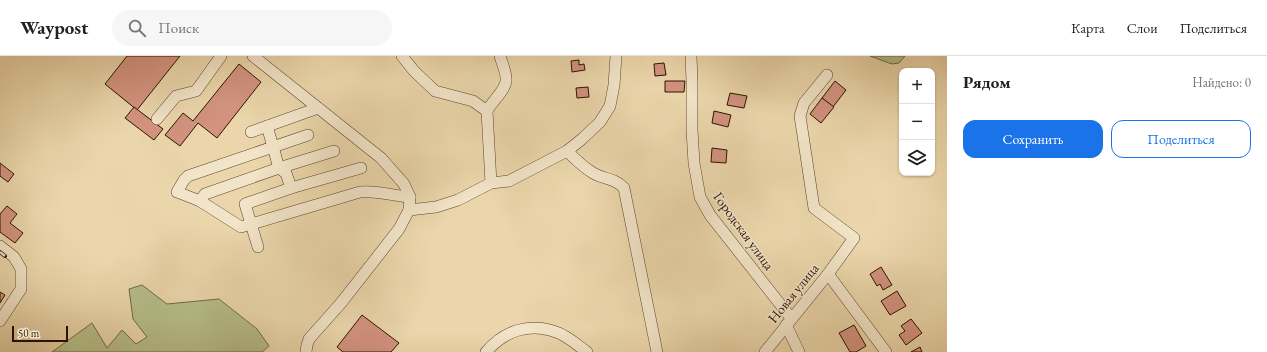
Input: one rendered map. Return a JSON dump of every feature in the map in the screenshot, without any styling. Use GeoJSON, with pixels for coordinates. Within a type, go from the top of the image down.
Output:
{"type":"FeatureCollection","features":[{"type":"Feature","properties":{"kind":"street"},"geometry":{"type":"LineString","coordinates":[[157,119],[176,96],[196,91],[221,56]]}},
{"type":"Feature","properties":{"kind":"street"},"geometry":{"type":"LineString","coordinates":[[253,56],[381,158],[404,184],[410,197],[409,210],[399,229],[341,303],[310,339],[306,345],[306,352]]}},
{"type":"Feature","properties":{"kind":"street"},"geometry":{"type":"LineString","coordinates":[[402,56],[414,71],[435,91],[473,101],[487,111]]}},
{"type":"Feature","properties":{"kind":"street"},"geometry":{"type":"LineString","coordinates":[[491,183],[487,111],[492,102],[503,91],[506,80],[500,56]]}},
{"type":"Feature","properties":{"kind":"street"},"geometry":{"type":"LineString","coordinates":[[409,210],[436,207],[458,200],[491,183],[509,181],[567,151],[600,122],[610,106],[614,85],[616,56]]}},
{"type":"Feature","properties":{"kind":"street","name":"Городская улица"},"geometry":{"type":"LineString","coordinates":[[691,56],[694,163],[700,197],[710,215],[788,322],[799,352]]}},
{"type":"Feature","properties":{"kind":"street","name":"Новая улица"},"geometry":{"type":"LineString","coordinates":[[765,352],[844,254],[854,238],[814,208],[800,116],[804,103],[827,75]]}},
{"type":"Feature","properties":{"kind":"street"},"geometry":{"type":"LineString","coordinates":[[251,132],[318,108]]}},
{"type":"Feature","properties":{"kind":"street"},"geometry":{"type":"LineString","coordinates":[[267,126],[279,168],[286,173],[291,188]]}},
{"type":"Feature","properties":{"kind":"street"},"geometry":{"type":"LineString","coordinates":[[308,135],[188,176],[177,192],[200,201],[241,227],[360,192],[380,192],[396,196],[410,197]]}},
{"type":"Feature","properties":{"kind":"street"},"geometry":{"type":"LineString","coordinates":[[200,201],[205,194],[279,168],[334,151]]}},
{"type":"Feature","properties":{"kind":"street"},"geometry":{"type":"LineString","coordinates":[[567,151],[582,166],[595,174],[618,182],[624,188],[657,352]]}},
{"type":"Feature","properties":{"kind":"street"},"geometry":{"type":"LineString","coordinates":[[258,247],[245,204],[291,188],[361,168]]}},
{"type":"Feature","properties":{"kind":"street"},"geometry":{"type":"LineString","coordinates":[[0,246],[14,256],[21,269],[21,290],[0,321]]}},
{"type":"Feature","properties":{"kind":"street"},"geometry":{"type":"LineString","coordinates":[[828,274],[886,352]]}},
{"type":"Feature","properties":{"kind":"street"},"geometry":{"type":"LineString","coordinates":[[486,352],[494,343],[508,334],[524,327],[539,328],[556,332],[569,338],[587,352]]}},
{"type":"Feature","properties":{"kind":"green space"},"geometry":{"type":"Polygon","coordinates":[[[870,56],[905,56],[899,63],[892,64],[870,56]]]}},
{"type":"Feature","properties":{"kind":"green space"},"geometry":{"type":"Polygon","coordinates":[[[142,285],[167,304],[219,299],[257,329],[269,346],[262,352],[52,352],[92,323],[107,348],[122,330],[136,344],[147,337],[133,319],[129,289],[142,285]]]}},
{"type":"Feature","properties":{"kind":"building"},"geometry":{"type":"Polygon","coordinates":[[[127,56],[180,56],[137,110],[105,84],[127,56]]]}},
{"type":"Feature","properties":{"kind":"building"},"geometry":{"type":"Polygon","coordinates":[[[579,60],[579,65],[584,64],[585,70],[572,72],[571,61],[579,60]]]}},
{"type":"Feature","properties":{"kind":"building"},"geometry":{"type":"Polygon","coordinates":[[[664,63],[666,75],[655,76],[654,64],[664,63]]]}},
{"type":"Feature","properties":{"kind":"building"},"geometry":{"type":"Polygon","coordinates":[[[239,64],[261,82],[217,138],[198,123],[180,146],[165,135],[183,113],[193,121],[239,64]]]}},
{"type":"Feature","properties":{"kind":"building"},"geometry":{"type":"Polygon","coordinates":[[[665,81],[685,81],[684,92],[665,92],[665,81]]]}},
{"type":"Feature","properties":{"kind":"building"},"geometry":{"type":"Polygon","coordinates":[[[835,81],[846,90],[833,107],[822,98],[835,81]]]}},
{"type":"Feature","properties":{"kind":"building"},"geometry":{"type":"Polygon","coordinates":[[[588,87],[589,97],[577,98],[576,88],[588,87]]]}},
{"type":"Feature","properties":{"kind":"building"},"geometry":{"type":"Polygon","coordinates":[[[730,93],[747,96],[744,108],[727,105],[730,93]]]}},
{"type":"Feature","properties":{"kind":"building"},"geometry":{"type":"Polygon","coordinates":[[[822,98],[834,107],[821,123],[810,114],[822,98]]]}},
{"type":"Feature","properties":{"kind":"building"},"geometry":{"type":"Polygon","coordinates":[[[134,107],[163,129],[154,140],[125,118],[134,107]]]}},
{"type":"Feature","properties":{"kind":"building"},"geometry":{"type":"Polygon","coordinates":[[[714,111],[731,115],[728,127],[712,123],[714,111]]]}},
{"type":"Feature","properties":{"kind":"building"},"geometry":{"type":"Polygon","coordinates":[[[712,148],[727,150],[726,163],[711,162],[712,148]]]}},
{"type":"Feature","properties":{"kind":"building"},"geometry":{"type":"Polygon","coordinates":[[[0,163],[14,174],[8,182],[0,176],[0,163]]]}},
{"type":"Feature","properties":{"kind":"building"},"geometry":{"type":"Polygon","coordinates":[[[7,206],[17,214],[10,223],[23,233],[15,243],[0,232],[0,214],[7,206]]]}},
{"type":"Feature","properties":{"kind":"building"},"geometry":{"type":"Polygon","coordinates":[[[881,267],[892,285],[883,290],[880,284],[877,286],[870,274],[881,267]]]}},
{"type":"Feature","properties":{"kind":"building"},"geometry":{"type":"Polygon","coordinates":[[[897,291],[906,306],[890,315],[881,301],[897,291]]]}},
{"type":"Feature","properties":{"kind":"building"},"geometry":{"type":"Polygon","coordinates":[[[0,292],[5,295],[0,303],[0,292]]]}},
{"type":"Feature","properties":{"kind":"building"},"geometry":{"type":"Polygon","coordinates":[[[362,315],[399,343],[391,352],[343,352],[337,347],[362,315]]]}},
{"type":"Feature","properties":{"kind":"building"},"geometry":{"type":"Polygon","coordinates":[[[911,319],[922,333],[906,345],[899,335],[905,331],[901,326],[911,319]]]}},
{"type":"Feature","properties":{"kind":"building"},"geometry":{"type":"Polygon","coordinates":[[[854,325],[866,346],[856,352],[850,352],[839,333],[854,325]]]}},
{"type":"Feature","properties":{"kind":"building"},"geometry":{"type":"Polygon","coordinates":[[[920,347],[922,352],[911,352],[920,347]]]}},
{"type":"Feature","properties":{"kind":"railway"},"geometry":{"type":"LineString","coordinates":[[0,252],[5,256]]}}]}
